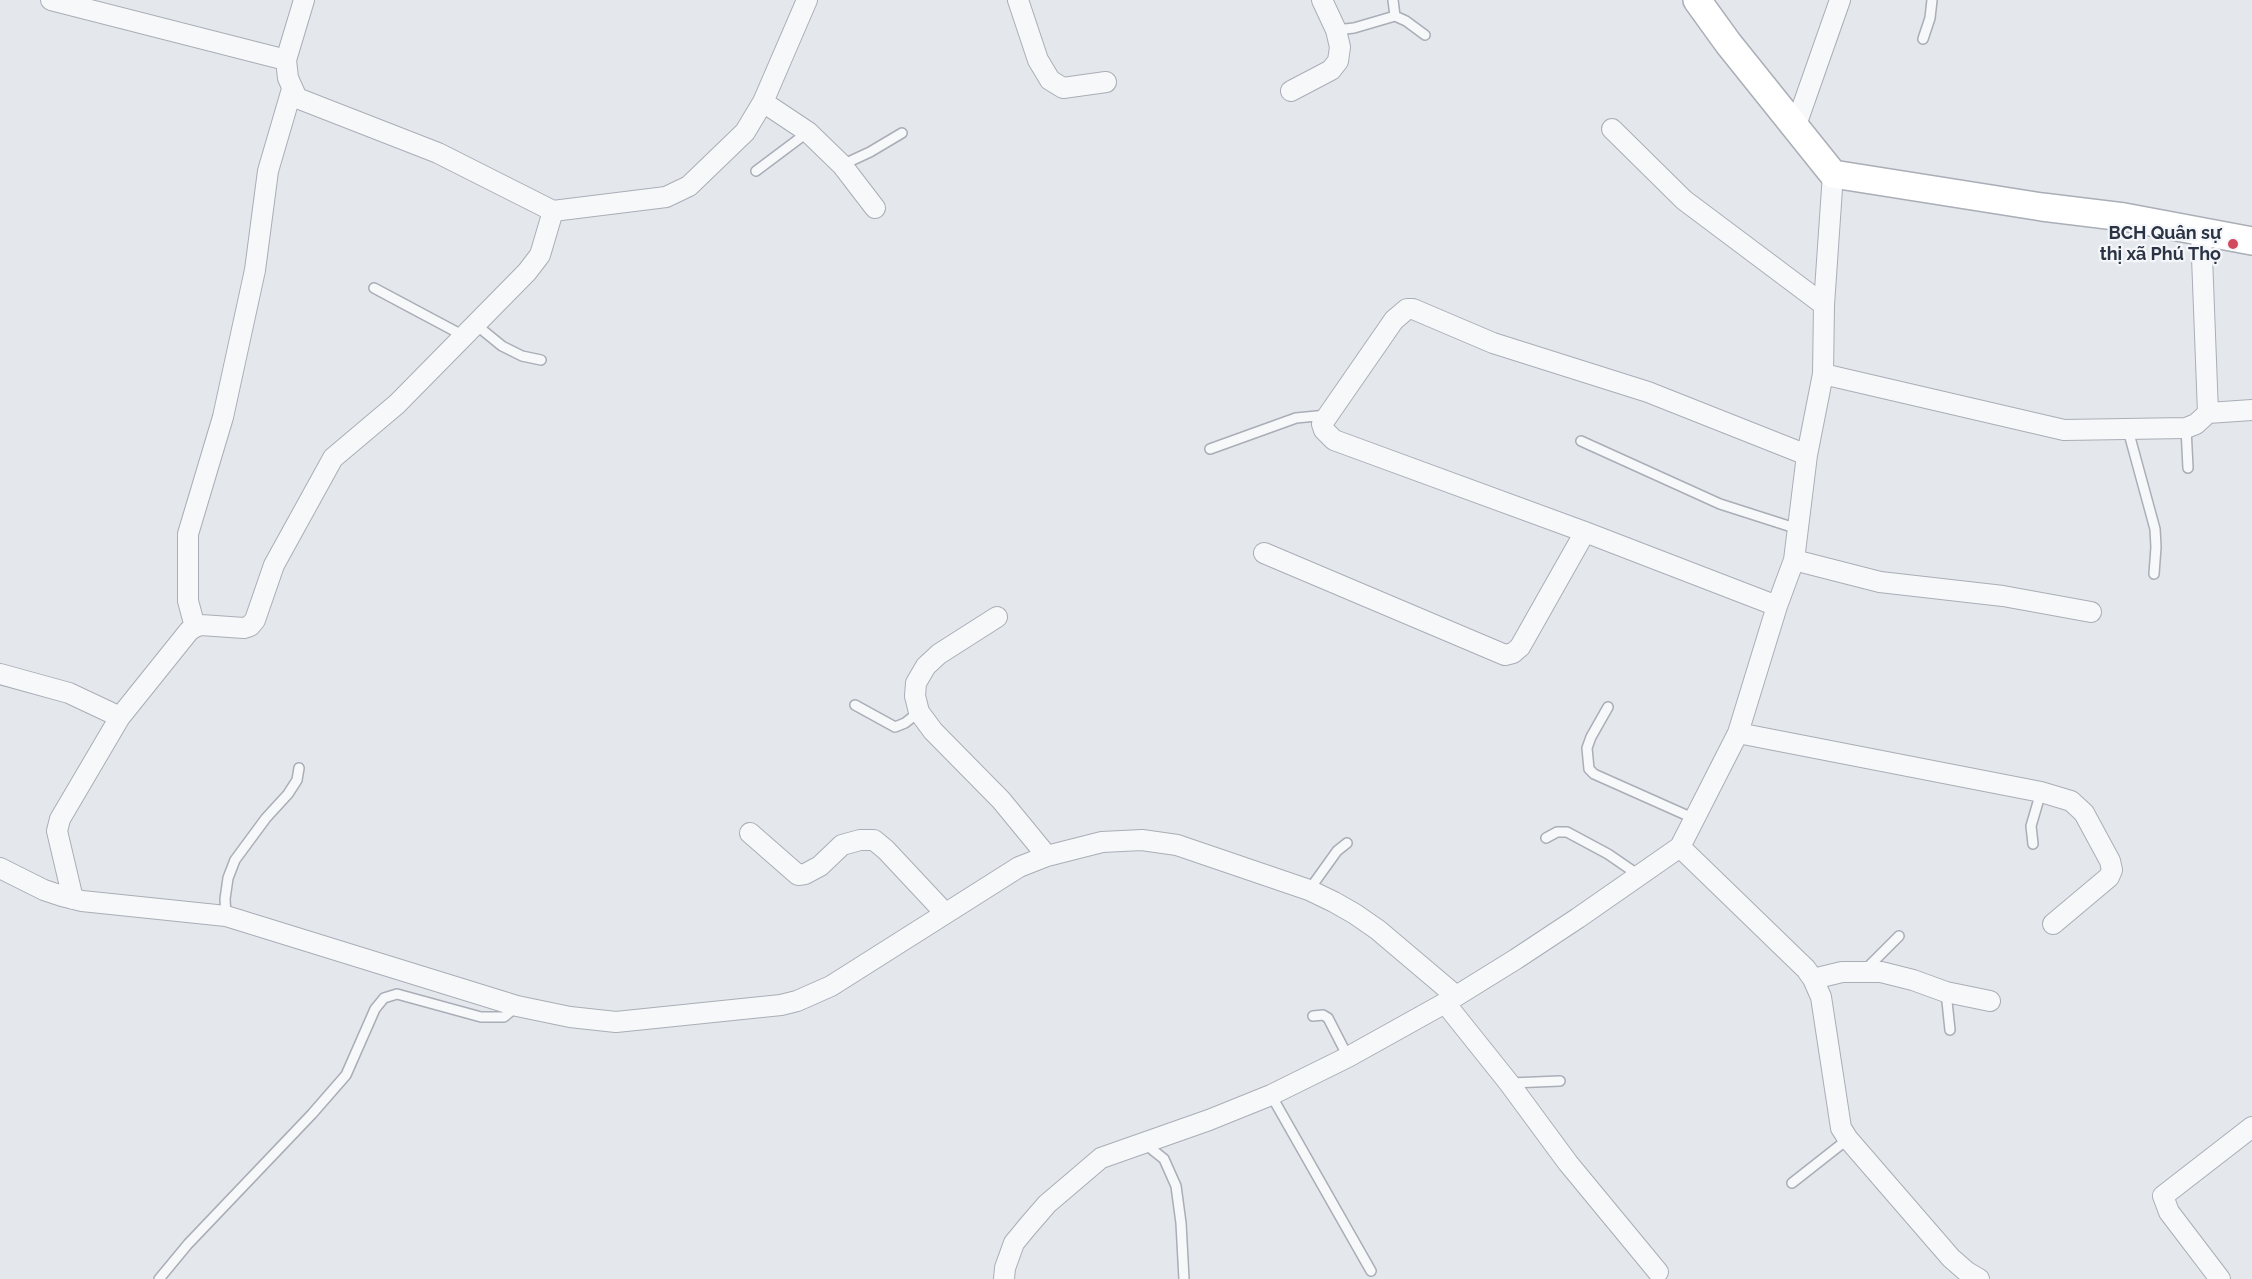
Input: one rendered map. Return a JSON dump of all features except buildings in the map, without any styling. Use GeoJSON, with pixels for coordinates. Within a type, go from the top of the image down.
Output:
{"type":"FeatureCollection","features":[{"type":"Feature","properties":{"kind":"street"},"geometry":{"type":"LineString","coordinates":[[51,0],[285,60]]}},
{"type":"Feature","properties":{"kind":"street"},"geometry":{"type":"LineString","coordinates":[[304,0],[285,60],[292,89],[297,98],[438,153],[553,211],[666,197],[689,186],[745,132],[763,102],[807,0]]}},
{"type":"Feature","properties":{"kind":"street"},"geometry":{"type":"LineString","coordinates":[[1018,0],[1038,60],[1050,80],[1063,88],[1106,82]]}},
{"type":"Feature","properties":{"kind":"street"},"geometry":{"type":"LineString","coordinates":[[1291,91],[1331,70],[1338,61],[1340,47],[1336,30],[1322,0]]}},
{"type":"Feature","properties":{"kind":"street"},"geometry":{"type":"LineString","coordinates":[[1696,0],[1833,174],[2042,207],[2124,217],[2252,241]]}},
{"type":"Feature","properties":{"kind":"street"},"geometry":{"type":"LineString","coordinates":[[1795,128],[1840,0]]}},
{"type":"Feature","properties":{"kind":"street"},"geometry":{"type":"LineString","coordinates":[[195,627],[188,602],[188,534],[223,417],[255,270],[268,171],[292,89]]}},
{"type":"Feature","properties":{"kind":"street"},"geometry":{"type":"LineString","coordinates":[[763,102],[807,132],[842,165],[875,208]]}},
{"type":"Feature","properties":{"kind":"street"},"geometry":{"type":"LineString","coordinates":[[1612,129],[1684,200],[1824,305]]}},
{"type":"Feature","properties":{"kind":"street"},"geometry":{"type":"LineString","coordinates":[[1004,1279],[1005,1268],[1014,1243],[1047,1204],[1101,1158],[1271,1095],[1348,1057],[1450,1000],[1569,924],[1680,847],[1738,733],[1777,606],[1794,560],[1807,455],[1823,374],[1824,305],[1833,174]]}},
{"type":"Feature","properties":{"kind":"street"},"geometry":{"type":"LineString","coordinates":[[73,899],[57,831],[60,819],[120,717],[189,631],[201,625],[244,628],[250,626],[255,620],[274,565],[333,458],[397,404],[527,272],[540,255],[553,211]]}},
{"type":"Feature","properties":{"kind":"street"},"geometry":{"type":"LineString","coordinates":[[2201,231],[2208,413]]}},
{"type":"Feature","properties":{"kind":"street"},"geometry":{"type":"LineString","coordinates":[[1777,606],[1585,532],[1334,440],[1324,430],[1322,424],[1394,320],[1407,309],[1413,309],[1493,343],[1648,392],[1807,455]]}},
{"type":"Feature","properties":{"kind":"street"},"geometry":{"type":"LineString","coordinates":[[1823,374],[2052,428],[2128,430],[2186,428],[2196,424],[2208,413],[2252,410]]}},
{"type":"Feature","properties":{"kind":"street"},"geometry":{"type":"LineString","coordinates":[[1264,553],[1504,655],[1513,653],[1520,647],[1585,532]]}},
{"type":"Feature","properties":{"kind":"street"},"geometry":{"type":"LineString","coordinates":[[1794,560],[1880,582],[2003,596],[2091,612]]}},
{"type":"Feature","properties":{"kind":"street"},"geometry":{"type":"LineString","coordinates":[[997,617],[939,654],[927,666],[916,683],[915,696],[919,712],[933,730],[1001,800],[1047,856]]}},
{"type":"Feature","properties":{"kind":"street"},"geometry":{"type":"LineString","coordinates":[[0,675],[69,693],[120,717]]}},
{"type":"Feature","properties":{"kind":"street"},"geometry":{"type":"LineString","coordinates":[[1738,733],[2041,792],[2071,801],[2084,813],[2110,861],[2112,870],[2109,877],[2053,924]]}},
{"type":"Feature","properties":{"kind":"street"},"geometry":{"type":"LineString","coordinates":[[750,833],[798,875],[820,866],[842,845],[860,840],[874,840],[945,913]]}},
{"type":"Feature","properties":{"kind":"street"},"geometry":{"type":"LineString","coordinates":[[0,867],[44,890],[73,899],[226,916],[517,1005],[570,1017],[616,1022],[781,1005],[797,1001],[831,986],[1019,867],[1047,856],[1102,842],[1142,840],[1178,845],[1309,890],[1371,925],[1450,1000],[1568,1163],[1658,1272]]}},
{"type":"Feature","properties":{"kind":"street"},"geometry":{"type":"LineString","coordinates":[[1680,847],[1806,969],[1813,979],[1821,997],[1841,1128],[1951,1258],[1979,1279]]}},
{"type":"Feature","properties":{"kind":"street"},"geometry":{"type":"LineString","coordinates":[[1813,979],[1842,972],[1881,972],[1946,992],[1990,1001]]}},
{"type":"Feature","properties":{"kind":"street"},"geometry":{"type":"LineString","coordinates":[[2220,1279],[2169,1212],[2163,1196],[2252,1127]]}},
{"type":"Feature","properties":{"kind":"lane"},"geometry":{"type":"LineString","coordinates":[[1392,0],[1395,16]]}},
{"type":"Feature","properties":{"kind":"lane"},"geometry":{"type":"LineString","coordinates":[[1923,39],[1930,18],[1932,0]]}},
{"type":"Feature","properties":{"kind":"lane"},"geometry":{"type":"LineString","coordinates":[[1336,30],[1354,28],[1395,16],[1425,35]]}},
{"type":"Feature","properties":{"kind":"lane"},"geometry":{"type":"LineString","coordinates":[[756,171],[807,132]]}},
{"type":"Feature","properties":{"kind":"lane"},"geometry":{"type":"LineString","coordinates":[[842,165],[902,133]]}},
{"type":"Feature","properties":{"kind":"lane"},"geometry":{"type":"LineString","coordinates":[[374,288],[522,356],[541,360]]}},
{"type":"Feature","properties":{"kind":"lane"},"geometry":{"type":"LineString","coordinates":[[1210,449],[1296,418],[1327,415]]}},
{"type":"Feature","properties":{"kind":"lane"},"geometry":{"type":"LineString","coordinates":[[2186,428],[2188,468]]}},
{"type":"Feature","properties":{"kind":"lane"},"geometry":{"type":"LineString","coordinates":[[2128,430],[2155,529],[2154,574]]}},
{"type":"Feature","properties":{"kind":"lane"},"geometry":{"type":"LineString","coordinates":[[1581,441],[1720,504],[1798,529]]}},
{"type":"Feature","properties":{"kind":"lane"},"geometry":{"type":"LineString","coordinates":[[855,705],[895,726],[905,723],[919,712]]}},
{"type":"Feature","properties":{"kind":"lane"},"geometry":{"type":"LineString","coordinates":[[1608,707],[1587,748],[1589,769],[1594,774],[1695,819]]}},
{"type":"Feature","properties":{"kind":"lane"},"geometry":{"type":"LineString","coordinates":[[226,916],[225,899],[228,878],[235,860],[266,818],[288,794],[297,780],[299,768]]}},
{"type":"Feature","properties":{"kind":"lane"},"geometry":{"type":"LineString","coordinates":[[2033,844],[2031,826],[2041,792]]}},
{"type":"Feature","properties":{"kind":"lane"},"geometry":{"type":"LineString","coordinates":[[1546,838],[1557,832],[1567,832],[1608,854],[1641,876]]}},
{"type":"Feature","properties":{"kind":"lane"},"geometry":{"type":"LineString","coordinates":[[1309,890],[1337,851],[1347,843]]}},
{"type":"Feature","properties":{"kind":"lane"},"geometry":{"type":"LineString","coordinates":[[1864,971],[1899,936]]}},
{"type":"Feature","properties":{"kind":"lane"},"geometry":{"type":"LineString","coordinates":[[1946,992],[1950,1030]]}},
{"type":"Feature","properties":{"kind":"lane"},"geometry":{"type":"LineString","coordinates":[[159,1279],[188,1244],[346,1075],[375,1009],[384,998],[397,994],[481,1017],[504,1017],[517,1005]]}},
{"type":"Feature","properties":{"kind":"lane"},"geometry":{"type":"LineString","coordinates":[[1313,1016],[1323,1015],[1328,1018],[1348,1057]]}},
{"type":"Feature","properties":{"kind":"lane"},"geometry":{"type":"LineString","coordinates":[[1509,1083],[1560,1081]]}},
{"type":"Feature","properties":{"kind":"lane"},"geometry":{"type":"LineString","coordinates":[[1271,1095],[1371,1270]]}},
{"type":"Feature","properties":{"kind":"lane"},"geometry":{"type":"LineString","coordinates":[[1792,1183],[1848,1139]]}},
{"type":"Feature","properties":{"kind":"lane"},"geometry":{"type":"LineString","coordinates":[[1144,1143],[1164,1159],[1176,1186],[1181,1223],[1184,1279]]}},
{"type":"Feature","properties":{"kind":"place","name":"BCH Quân sự thị xã Phú Thọ"},"geometry":{"type":"Point","coordinates":[2233,244]}}]}
